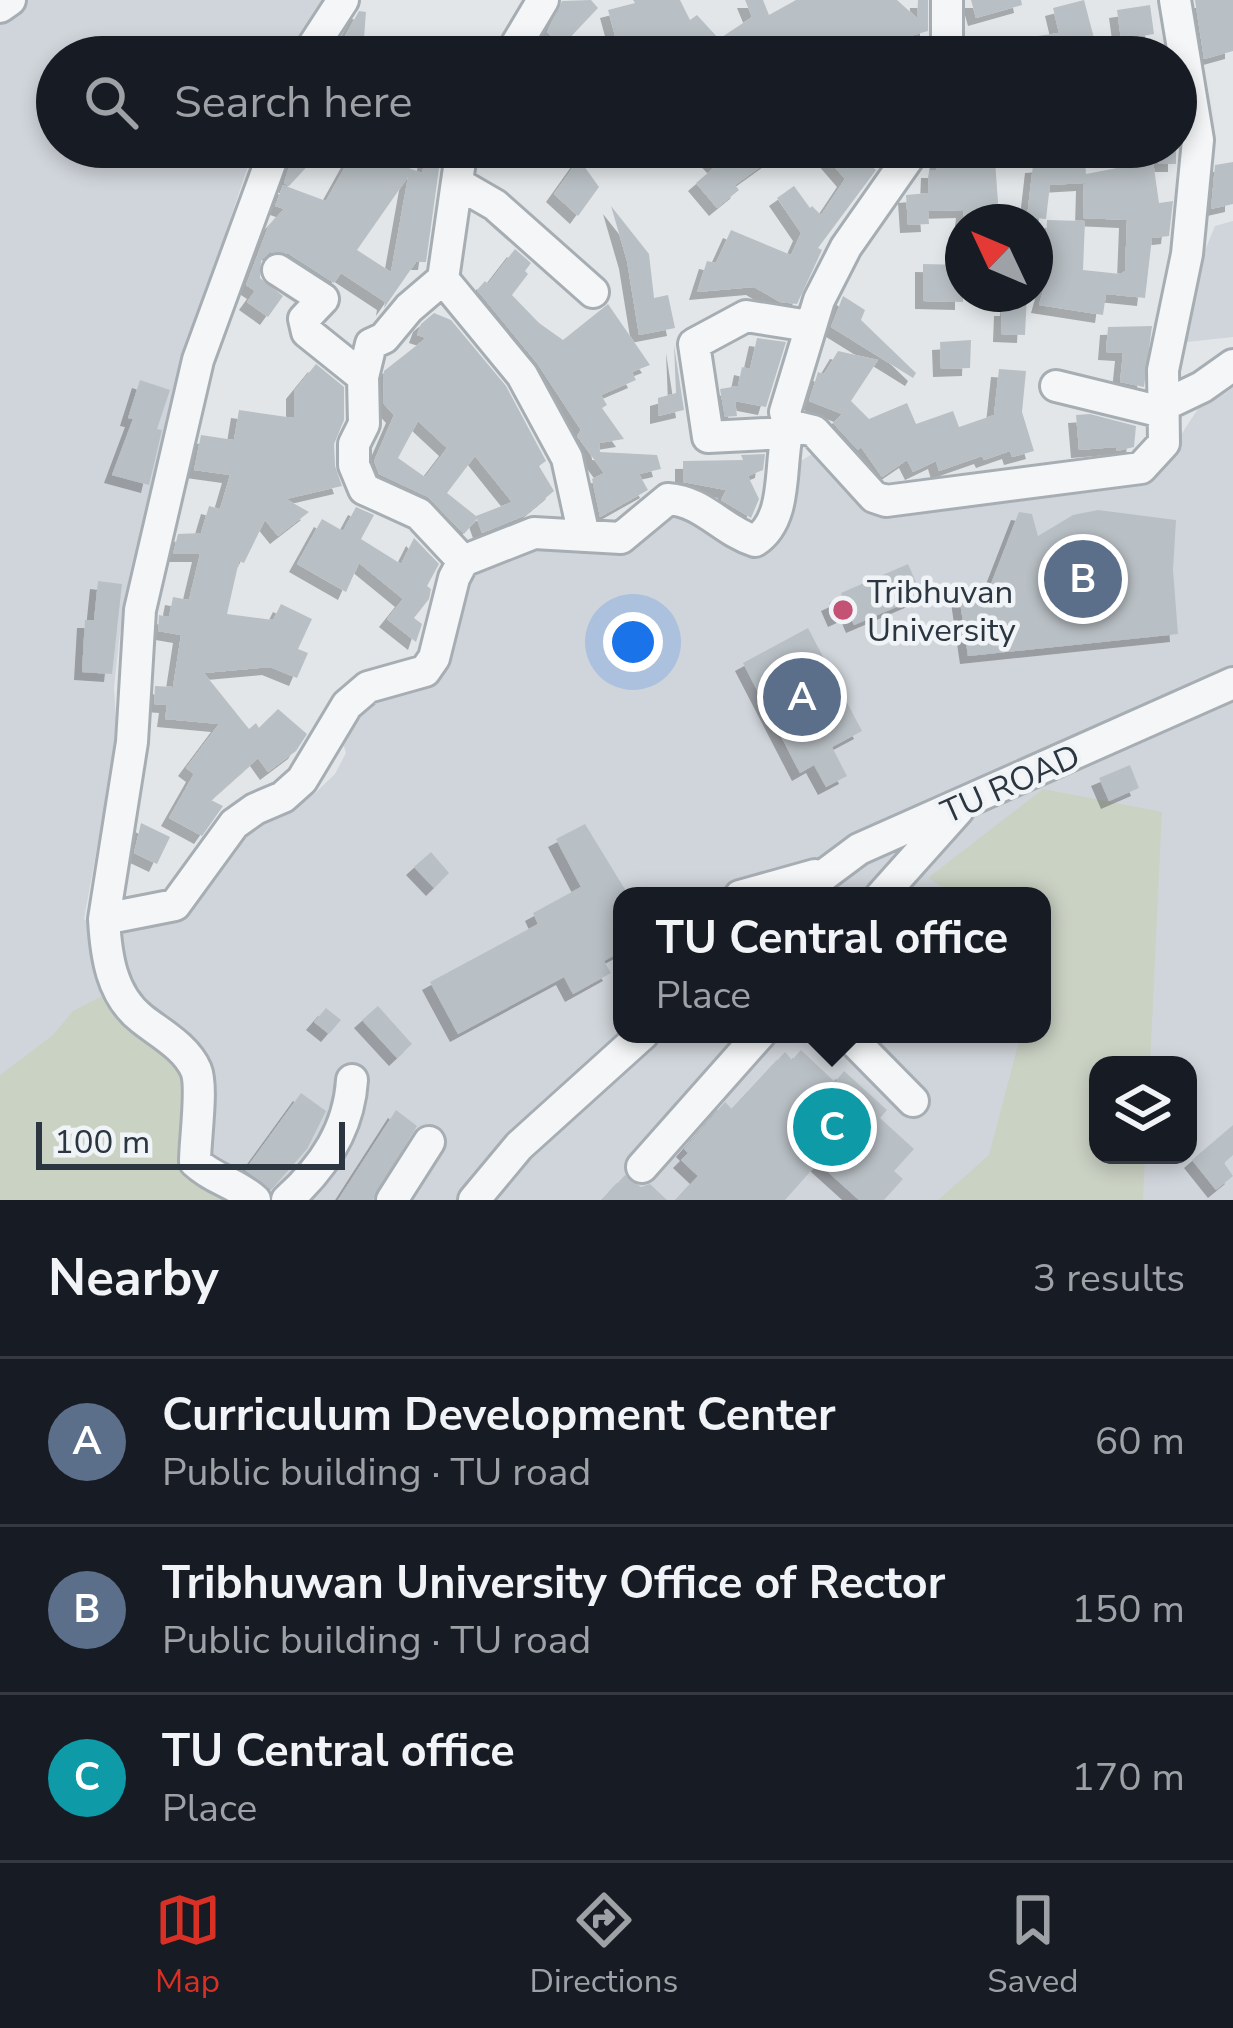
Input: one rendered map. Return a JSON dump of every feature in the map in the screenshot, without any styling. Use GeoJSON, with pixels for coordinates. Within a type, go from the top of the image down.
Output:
{"type":"FeatureCollection","features":[{"type":"Feature","properties":{"kind":"street"},"geometry":{"type":"LineString","coordinates":[[0,7],[10,0]]}},
{"type":"Feature","properties":{"kind":"street"},"geometry":{"type":"LineString","coordinates":[[320,36],[343,0]]}},
{"type":"Feature","properties":{"kind":"street"},"geometry":{"type":"LineString","coordinates":[[522,36],[543,0]]}},
{"type":"Feature","properties":{"kind":"street"},"geometry":{"type":"LineString","coordinates":[[947,0],[947,36]]}},
{"type":"Feature","properties":{"kind":"street"},"geometry":{"type":"LineString","coordinates":[[1175,0],[1181,36]]}},
{"type":"Feature","properties":{"kind":"street"},"geometry":{"type":"LineString","coordinates":[[255,1200],[238,1186],[211,1177],[195,1162],[199,1076],[192,1062],[137,1016],[122,994],[106,962],[104,919],[132,742],[140,610],[198,360],[268,168]]}},
{"type":"Feature","properties":{"kind":"street"},"geometry":{"type":"LineString","coordinates":[[459,168],[443,279],[384,338],[370,344],[363,376],[364,424],[354,444],[354,465],[364,489],[419,514],[463,561]]}},
{"type":"Feature","properties":{"kind":"street"},"geometry":{"type":"LineString","coordinates":[[104,919],[175,904],[233,824],[255,808],[283,797],[302,780],[347,706],[368,687],[425,671],[434,658],[454,578],[463,561],[534,533],[621,538],[668,499],[687,500],[736,535],[755,541],[768,533],[776,511],[788,429],[785,412],[809,326],[846,247],[901,168]]}},
{"type":"Feature","properties":{"kind":"street"},"geometry":{"type":"LineString","coordinates":[[809,326],[746,316],[694,344],[708,437],[814,431],[874,497],[886,501],[1141,468],[1164,443],[1163,370],[1187,254],[1195,168]]}},
{"type":"Feature","properties":{"kind":"street"},"geometry":{"type":"LineString","coordinates":[[457,183],[495,205],[593,292]]}},
{"type":"Feature","properties":{"kind":"street"},"geometry":{"type":"LineString","coordinates":[[278,270],[323,299],[304,319],[307,332],[363,376]]}},
{"type":"Feature","properties":{"kind":"street"},"geometry":{"type":"LineString","coordinates":[[443,279],[534,395],[567,458],[584,536]]}},
{"type":"Feature","properties":{"kind":"street"},"geometry":{"type":"LineString","coordinates":[[1055,386],[1154,410],[1233,364]]}},
{"type":"Feature","properties":{"kind":"street","name":"TU ROAD"},"geometry":{"type":"LineString","coordinates":[[808,887],[859,849],[1233,683]]}},
{"type":"Feature","properties":{"kind":"street"},"geometry":{"type":"LineString","coordinates":[[889,887],[962,805]]}},
{"type":"Feature","properties":{"kind":"street"},"geometry":{"type":"LineString","coordinates":[[767,887],[827,873]]}},
{"type":"Feature","properties":{"kind":"street"},"geometry":{"type":"LineString","coordinates":[[474,1200],[519,1146],[633,1043]]}},
{"type":"Feature","properties":{"kind":"street"},"geometry":{"type":"LineString","coordinates":[[642,1168],[752,1043]]}},
{"type":"Feature","properties":{"kind":"street"},"geometry":{"type":"LineString","coordinates":[[857,1043],[913,1101]]}},
{"type":"Feature","properties":{"kind":"street"},"geometry":{"type":"LineString","coordinates":[[287,1200],[319,1168],[350,1115],[352,1080]]}},
{"type":"Feature","properties":{"kind":"street"},"geometry":{"type":"LineString","coordinates":[[392,1200],[429,1142]]}},
{"type":"Feature","properties":{"kind":"shaded area","name":"Tribhuvan University"},"geometry":{"type":"Polygon","coordinates":[[[0,0],[325,0],[300,36],[36,36],[36,168],[247,168],[178,379],[120,633],[114,687],[117,738],[84,919],[98,930],[167,906],[241,835],[315,793],[335,774],[346,753],[341,738],[350,704],[420,674],[466,569],[512,542],[630,543],[671,507],[742,547],[783,529],[801,461],[812,454],[824,457],[868,501],[1155,475],[1205,398],[1233,374],[1233,1200],[0,1200],[0,0]]]}},
{"type":"Feature","properties":{"kind":"shaded area"},"geometry":{"type":"Polygon","coordinates":[[[1233,221],[1233,337],[1177,343],[1182,305],[1215,226],[1233,221]]]}},
{"type":"Feature","properties":{"kind":"shaded area"},"geometry":{"type":"Polygon","coordinates":[[[1043,789],[1162,812],[1150,1056],[1089,1056],[1089,1164],[1145,1164],[1143,1200],[938,1200],[989,1155],[1019,1043],[1051,1043],[1051,887],[942,887],[928,878],[1043,789]]]}},
{"type":"Feature","properties":{"kind":"shaded area"},"geometry":{"type":"Polygon","coordinates":[[[102,996],[192,1068],[189,1122],[236,1200],[0,1200],[0,1075],[53,1035],[73,1011],[102,996]]]}},
{"type":"Feature","properties":{"kind":"building"},"geometry":{"type":"Polygon","coordinates":[[[591,0],[598,8],[571,36],[551,36],[547,32],[562,1],[591,0]]]}},
{"type":"Feature","properties":{"kind":"building"},"geometry":{"type":"Polygon","coordinates":[[[633,0],[680,0],[690,20],[697,15],[716,36],[615,36],[608,10],[635,3],[633,0]]]}},
{"type":"Feature","properties":{"kind":"building"},"geometry":{"type":"Polygon","coordinates":[[[745,0],[763,0],[769,15],[796,0],[897,0],[917,18],[918,0],[928,0],[928,31],[910,36],[724,36],[752,17],[745,0]]]}},
{"type":"Feature","properties":{"kind":"building"},"geometry":{"type":"Polygon","coordinates":[[[971,0],[1021,0],[1022,5],[976,18],[971,0]]]}},
{"type":"Feature","properties":{"kind":"building"},"geometry":{"type":"Polygon","coordinates":[[[1084,0],[1093,36],[1038,36],[1059,33],[1053,8],[1084,0]]]}},
{"type":"Feature","properties":{"kind":"building"},"geometry":{"type":"Polygon","coordinates":[[[1195,0],[1233,0],[1233,51],[1204,59],[1195,0]]]}},
{"type":"Feature","properties":{"kind":"building"},"geometry":{"type":"Polygon","coordinates":[[[1150,5],[1154,34],[1121,36],[1117,10],[1150,5]]]}},
{"type":"Feature","properties":{"kind":"building"},"geometry":{"type":"Polygon","coordinates":[[[359,11],[366,12],[364,36],[345,36],[359,11]]]}},
{"type":"Feature","properties":{"kind":"building"},"geometry":{"type":"Polygon","coordinates":[[[1233,162],[1233,204],[1211,209],[1215,165],[1233,162]]]}},
{"type":"Feature","properties":{"kind":"building"},"geometry":{"type":"Polygon","coordinates":[[[289,168],[306,168],[289,186],[284,183],[289,168]]]}},
{"type":"Feature","properties":{"kind":"building"},"geometry":{"type":"Polygon","coordinates":[[[344,168],[409,168],[422,173],[423,168],[439,168],[426,262],[416,262],[384,308],[385,302],[341,273],[334,283],[289,254],[270,252],[261,260],[260,278],[283,296],[268,317],[247,302],[255,291],[246,285],[268,227],[284,209],[275,206],[283,185],[326,201],[344,168]],[[408,177],[357,250],[391,272],[408,177]]]}},
{"type":"Feature","properties":{"kind":"building"},"geometry":{"type":"Polygon","coordinates":[[[573,168],[585,168],[599,187],[578,216],[554,194],[573,168]]]}},
{"type":"Feature","properties":{"kind":"building"},"geometry":{"type":"Polygon","coordinates":[[[714,168],[759,168],[735,185],[739,190],[717,208],[696,183],[714,168]]]}},
{"type":"Feature","properties":{"kind":"building"},"geometry":{"type":"Polygon","coordinates":[[[836,168],[876,170],[818,248],[822,250],[797,304],[780,302],[754,287],[697,292],[707,261],[716,263],[731,230],[791,255],[801,233],[777,198],[794,186],[821,215],[845,179],[836,168]]]}},
{"type":"Feature","properties":{"kind":"building"},"geometry":{"type":"Polygon","coordinates":[[[996,168],[998,204],[945,204],[945,211],[928,211],[929,224],[908,225],[906,195],[928,193],[929,170],[996,168]]]}},
{"type":"Feature","properties":{"kind":"building"},"geometry":{"type":"Polygon","coordinates":[[[1033,168],[1086,168],[1086,174],[1154,168],[1159,203],[1173,201],[1169,236],[1152,238],[1145,298],[1106,294],[1103,315],[1053,307],[1053,220],[1085,221],[1083,270],[1121,274],[1125,271],[1127,220],[1083,218],[1084,183],[1050,185],[1048,204],[1028,204],[1033,168]]]}},
{"type":"Feature","properties":{"kind":"building"},"geometry":{"type":"Polygon","coordinates":[[[611,206],[649,254],[654,298],[668,295],[675,328],[639,335],[627,261],[611,206]]]}},
{"type":"Feature","properties":{"kind":"building"},"geometry":{"type":"Polygon","coordinates":[[[515,249],[531,263],[512,295],[539,323],[563,340],[608,304],[650,365],[632,372],[636,380],[601,395],[607,405],[602,408],[624,439],[599,443],[600,452],[657,455],[661,469],[639,474],[648,490],[600,517],[592,479],[604,473],[577,436],[581,430],[537,363],[477,290],[485,281],[488,284],[515,249]]]}},
{"type":"Feature","properties":{"kind":"building"},"geometry":{"type":"Polygon","coordinates":[[[923,264],[945,265],[945,302],[923,301],[923,264]]]}},
{"type":"Feature","properties":{"kind":"building"},"geometry":{"type":"Polygon","coordinates":[[[843,296],[865,310],[861,320],[916,373],[913,378],[831,327],[843,296]]]}},
{"type":"Feature","properties":{"kind":"building"},"geometry":{"type":"Polygon","coordinates":[[[1002,312],[1026,312],[1025,335],[1001,334],[1002,312]]]}},
{"type":"Feature","properties":{"kind":"building"},"geometry":{"type":"Polygon","coordinates":[[[434,313],[451,320],[506,386],[546,461],[539,466],[554,491],[524,516],[482,533],[477,519],[464,534],[428,497],[379,474],[374,461],[394,415],[383,403],[384,371],[426,338],[417,335],[434,313]],[[418,421],[398,458],[425,477],[447,448],[418,421]],[[475,456],[447,493],[476,516],[512,502],[475,456]]]}},
{"type":"Feature","properties":{"kind":"building"},"geometry":{"type":"Polygon","coordinates":[[[1152,326],[1144,387],[1120,382],[1123,353],[1106,352],[1108,327],[1152,326]]]}},
{"type":"Feature","properties":{"kind":"building"},"geometry":{"type":"Polygon","coordinates":[[[757,338],[786,342],[766,407],[735,401],[737,416],[725,417],[720,389],[738,386],[742,367],[750,369],[757,338]]]}},
{"type":"Feature","properties":{"kind":"building"},"geometry":{"type":"Polygon","coordinates":[[[971,340],[970,368],[941,369],[940,342],[971,340]]]}},
{"type":"Feature","properties":{"kind":"building"},"geometry":{"type":"Polygon","coordinates":[[[674,345],[684,410],[658,416],[658,398],[676,393],[674,345]]]}},
{"type":"Feature","properties":{"kind":"building"},"geometry":{"type":"Polygon","coordinates":[[[838,351],[878,360],[851,401],[869,419],[907,403],[916,424],[953,411],[959,427],[994,415],[999,369],[1026,371],[1022,412],[1034,451],[1012,457],[1010,451],[984,460],[982,456],[939,471],[936,461],[913,472],[907,460],[882,477],[861,447],[858,450],[833,423],[842,414],[809,401],[818,372],[824,374],[838,351]]]}},
{"type":"Feature","properties":{"kind":"building"},"geometry":{"type":"Polygon","coordinates":[[[316,364],[344,387],[344,420],[334,444],[342,486],[286,499],[309,512],[278,536],[265,520],[244,563],[239,561],[227,614],[273,620],[281,604],[312,619],[298,649],[308,653],[297,678],[270,667],[204,673],[249,729],[256,723],[259,728],[278,709],[307,734],[296,751],[268,772],[258,758],[211,800],[223,806],[202,836],[169,818],[194,774],[186,768],[219,724],[165,719],[167,705],[154,704],[155,686],[173,687],[181,635],[158,631],[159,615],[169,617],[173,597],[189,600],[200,554],[173,554],[178,534],[201,533],[209,506],[220,509],[230,475],[194,470],[201,435],[234,440],[239,410],[294,418],[294,391],[316,364]]]}},
{"type":"Feature","properties":{"kind":"building"},"geometry":{"type":"Polygon","coordinates":[[[140,380],[170,390],[157,429],[162,430],[149,485],[112,475],[133,419],[128,418],[140,380]]]}},
{"type":"Feature","properties":{"kind":"building"},"geometry":{"type":"Polygon","coordinates":[[[1076,415],[1136,426],[1134,447],[1079,450],[1076,415]]]}},
{"type":"Feature","properties":{"kind":"building"},"geometry":{"type":"Polygon","coordinates":[[[765,454],[763,470],[748,476],[759,499],[751,518],[721,500],[726,490],[683,482],[683,461],[743,460],[741,455],[765,454]]]}},
{"type":"Feature","properties":{"kind":"building"},"geometry":{"type":"Polygon","coordinates":[[[356,507],[374,515],[361,539],[401,564],[414,538],[439,564],[427,586],[429,599],[414,618],[422,624],[416,642],[387,619],[403,599],[359,563],[346,592],[297,564],[322,519],[343,531],[356,507]]]}},
{"type":"Feature","properties":{"kind":"building"},"geometry":{"type":"Polygon","coordinates":[[[1098,510],[1176,520],[1173,570],[1178,634],[968,656],[959,595],[989,589],[1019,512],[1032,514],[1038,536],[1073,515],[1098,510]]]}},
{"type":"Feature","properties":{"kind":"building"},"geometry":{"type":"Polygon","coordinates":[[[908,564],[922,596],[854,625],[849,613],[836,619],[829,603],[842,597],[841,593],[908,564]]]}},
{"type":"Feature","properties":{"kind":"building"},"geometry":{"type":"Polygon","coordinates":[[[98,581],[122,584],[112,674],[82,672],[85,620],[94,620],[98,581]]]}},
{"type":"Feature","properties":{"kind":"building"},"geometry":{"type":"Polygon","coordinates":[[[808,628],[862,731],[832,747],[847,776],[826,787],[814,765],[800,773],[743,663],[808,628]]]}},
{"type":"Feature","properties":{"kind":"building"},"geometry":{"type":"Polygon","coordinates":[[[1130,765],[1139,788],[1109,801],[1099,778],[1130,765]]]}},
{"type":"Feature","properties":{"kind":"building"},"geometry":{"type":"Polygon","coordinates":[[[141,823],[170,837],[157,864],[134,853],[141,823]]]}},
{"type":"Feature","properties":{"kind":"building"},"geometry":{"type":"Polygon","coordinates":[[[585,824],[624,887],[613,887],[613,956],[604,961],[611,973],[573,994],[564,977],[458,1034],[430,982],[538,924],[533,913],[581,887],[556,839],[585,824]]]}},
{"type":"Feature","properties":{"kind":"building"},"geometry":{"type":"Polygon","coordinates":[[[431,852],[449,873],[434,888],[414,867],[431,852]]]}},
{"type":"Feature","properties":{"kind":"building"},"geometry":{"type":"Polygon","coordinates":[[[378,1006],[412,1044],[397,1058],[362,1020],[378,1006]]]}},
{"type":"Feature","properties":{"kind":"building"},"geometry":{"type":"Polygon","coordinates":[[[326,1008],[341,1020],[329,1034],[314,1022],[326,1008]]]}},
{"type":"Feature","properties":{"kind":"building"},"geometry":{"type":"Polygon","coordinates":[[[801,1050],[835,1082],[844,1071],[887,1110],[880,1118],[914,1149],[894,1171],[903,1179],[884,1200],[859,1200],[818,1163],[785,1200],[676,1200],[698,1176],[681,1160],[688,1153],[684,1149],[725,1102],[732,1109],[785,1052],[792,1060],[801,1050]]]}},
{"type":"Feature","properties":{"kind":"building"},"geometry":{"type":"Polygon","coordinates":[[[301,1093],[326,1111],[307,1149],[271,1190],[245,1170],[301,1093]]]}},
{"type":"Feature","properties":{"kind":"building"},"geometry":{"type":"Polygon","coordinates":[[[396,1110],[417,1126],[373,1200],[338,1200],[396,1110]]]}},
{"type":"Feature","properties":{"kind":"building"},"geometry":{"type":"Polygon","coordinates":[[[1233,1125],[1233,1155],[1224,1163],[1233,1176],[1216,1190],[1195,1164],[1197,1156],[1233,1125]]]}},
{"type":"Feature","properties":{"kind":"building"},"geometry":{"type":"Polygon","coordinates":[[[625,1175],[641,1187],[650,1184],[667,1200],[602,1200],[625,1175]]]}},
{"type":"Feature","properties":{"kind":"place","name":"Tribhuwan University Office of Rector"},"geometry":{"type":"Point","coordinates":[1083,579]}},
{"type":"Feature","properties":{"kind":"place","name":"Tribhuvan University"},"geometry":{"type":"Point","coordinates":[843,610]}},
{"type":"Feature","properties":{"kind":"place","name":"Curriculum Development Center"},"geometry":{"type":"Point","coordinates":[802,697]}},
{"type":"Feature","properties":{"kind":"place","name":"TU Central office"},"geometry":{"type":"Point","coordinates":[832,1127]}}]}
